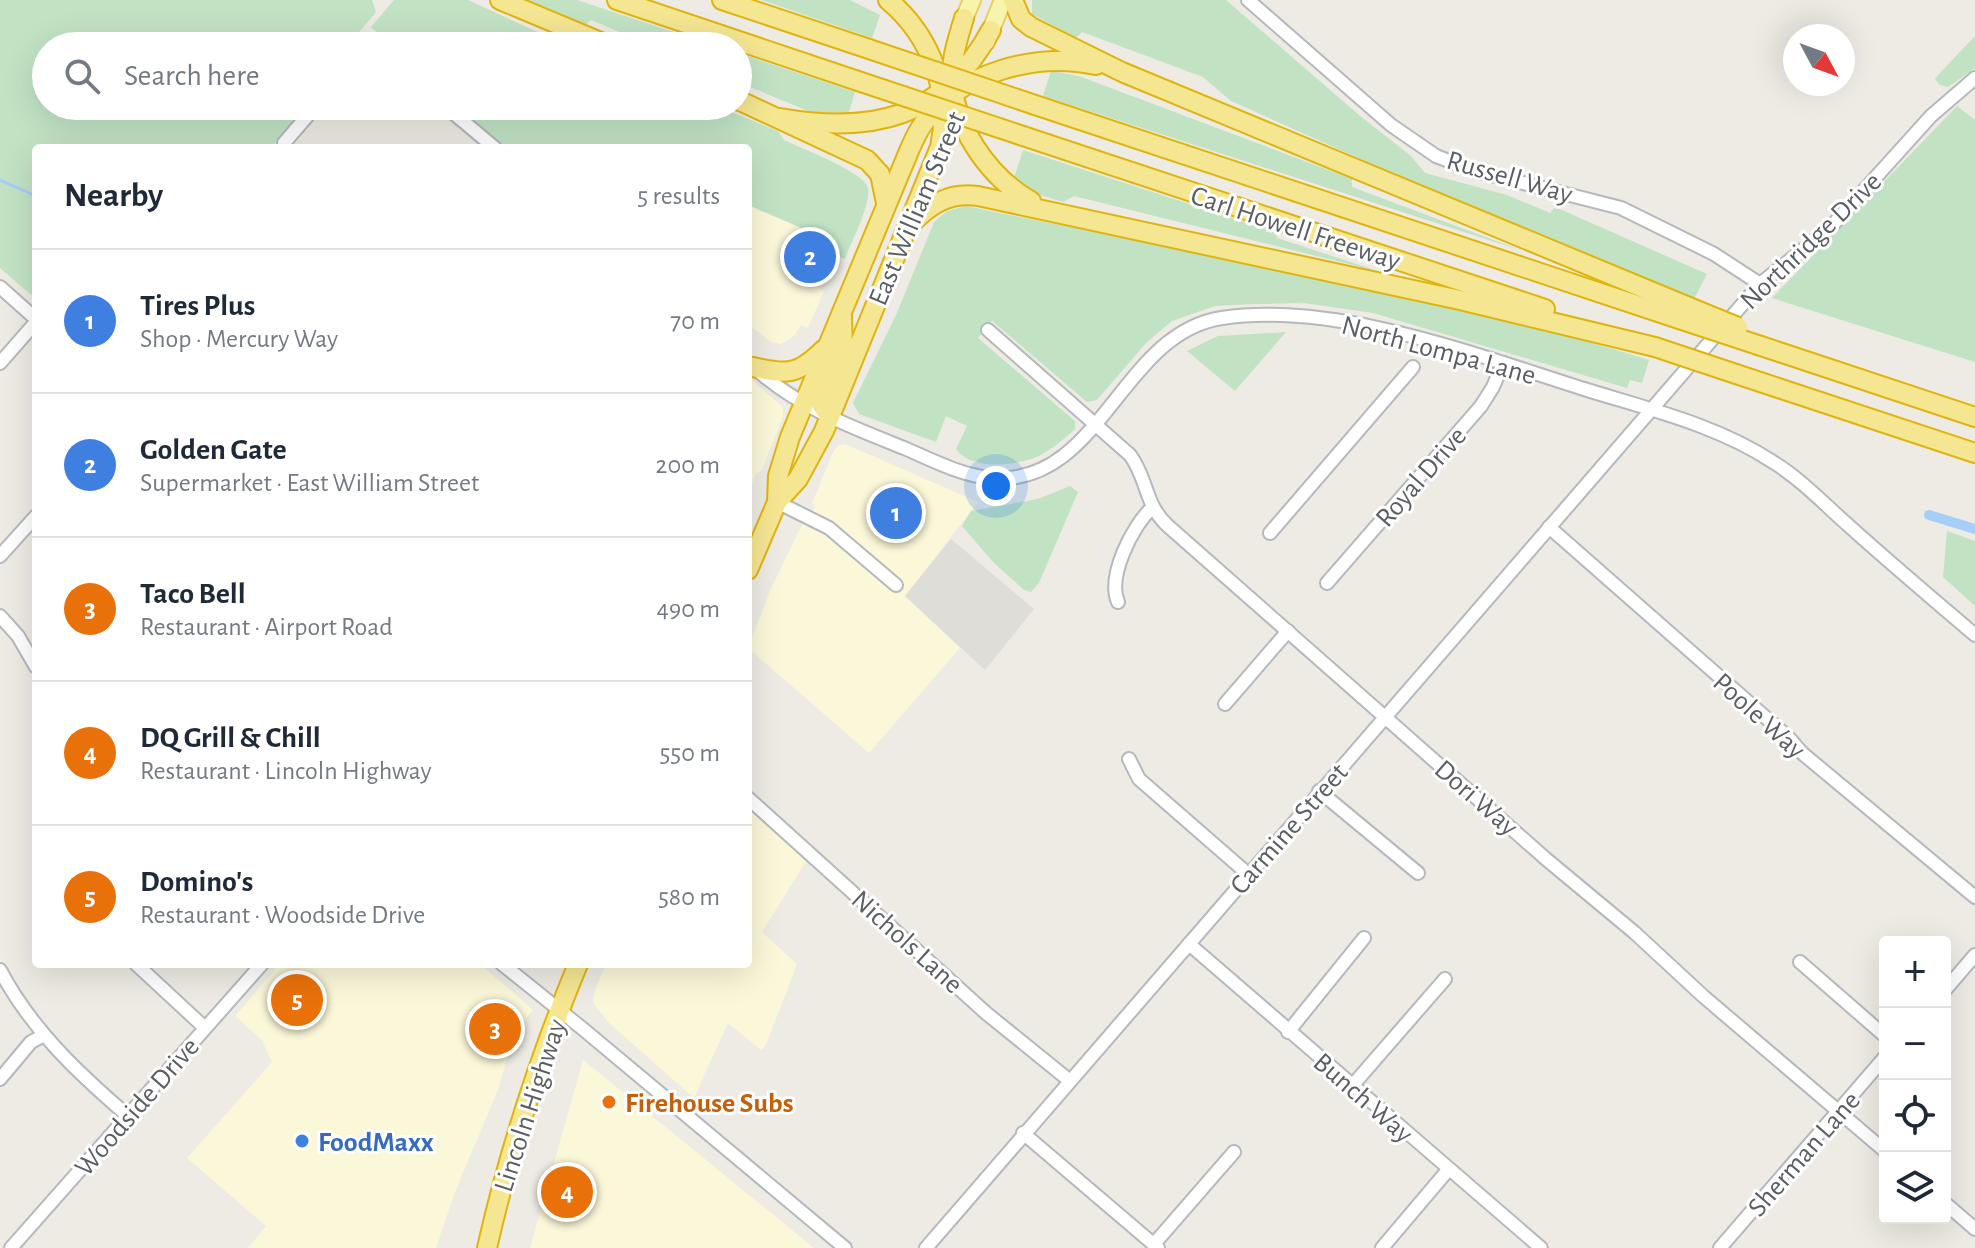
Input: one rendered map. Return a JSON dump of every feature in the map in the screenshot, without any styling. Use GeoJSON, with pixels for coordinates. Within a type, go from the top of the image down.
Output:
{"type":"FeatureCollection","features":[{"type":"Feature","properties":{"kind":"highway"},"geometry":{"type":"LineString","coordinates":[[500,0],[577,32]]}},
{"type":"Feature","properties":{"kind":"highway","name":"Carl Howell Freeway"},"geometry":{"type":"LineString","coordinates":[[617,0],[712,32]]}},
{"type":"Feature","properties":{"kind":"highway","name":"Carl Howell Freeway"},"geometry":{"type":"LineString","coordinates":[[722,0],[1035,105],[1684,313]]}},
{"type":"Feature","properties":{"kind":"highway"},"geometry":{"type":"LineString","coordinates":[[888,0],[920,36],[978,152],[998,177],[1038,205],[1655,347]]}},
{"type":"Feature","properties":{"kind":"highway"},"geometry":{"type":"LineString","coordinates":[[1013,0],[1019,16],[1027,25],[1122,72],[1684,313],[1763,342],[1793,357],[1975,417]]}},
{"type":"Feature","properties":{"kind":"highway","name":"East William Street"},"geometry":{"type":"LineString","coordinates":[[830,417],[936,162],[953,58],[964,18]]}},
{"type":"Feature","properties":{"kind":"highway","name":"East William Street"},"geometry":{"type":"LineString","coordinates":[[804,405],[909,151],[924,123],[991,30]]}},
{"type":"Feature","properties":{"kind":"highway","name":"Carl Howell Freeway"},"geometry":{"type":"LineString","coordinates":[[752,45],[1975,453]]}},
{"type":"Feature","properties":{"kind":"highway"},"geometry":{"type":"LineString","coordinates":[[780,118],[826,125],[863,124],[896,115],[1007,69],[1048,61],[1085,63],[1122,72]]}},
{"type":"Feature","properties":{"kind":"highway"},"geometry":{"type":"LineString","coordinates":[[752,106],[867,160],[880,174],[886,206]]}},
{"type":"Feature","properties":{"kind":"highway"},"geometry":{"type":"LineString","coordinates":[[909,226],[937,202],[959,195],[1067,213]]}},
{"type":"Feature","properties":{"kind":"highway"},"geometry":{"type":"LineString","coordinates":[[777,502],[808,464],[830,417],[821,404],[843,349],[842,313]]}},
{"type":"Feature","properties":{"kind":"highway"},"geometry":{"type":"LineString","coordinates":[[752,366],[779,373],[795,371],[828,345]]}},
{"type":"Feature","properties":{"kind":"highway"},"geometry":{"type":"LineString","coordinates":[[752,561],[777,502],[779,472],[804,405]]}},
{"type":"Feature","properties":{"kind":"highway","name":"Lincoln Highway"},"geometry":{"type":"LineString","coordinates":[[487,1248],[514,1144],[576,968]]}},
{"type":"Feature","properties":{"kind":"main road"},"geometry":{"type":"LineString","coordinates":[[964,18],[972,0]]}},
{"type":"Feature","properties":{"kind":"main road"},"geometry":{"type":"LineString","coordinates":[[991,30],[1003,0]]}},
{"type":"Feature","properties":{"kind":"street","name":"Russell Way"},"geometry":{"type":"LineString","coordinates":[[1248,0],[1391,125],[1436,156],[1472,170],[1621,208],[1714,254],[1760,284]]}},
{"type":"Feature","properties":{"kind":"street","name":"Northridge Drive"},"geometry":{"type":"LineString","coordinates":[[1652,409],[1760,284],[1829,229],[1931,116],[1975,78]]}},
{"type":"Feature","properties":{"kind":"street"},"geometry":{"type":"LineString","coordinates":[[284,143],[304,120]]}},
{"type":"Feature","properties":{"kind":"street"},"geometry":{"type":"LineString","coordinates":[[462,120],[490,144]]}},
{"type":"Feature","properties":{"kind":"street"},"geometry":{"type":"LineString","coordinates":[[0,287],[32,316]]}},
{"type":"Feature","properties":{"kind":"street","name":"North Lompa Lane"},"geometry":{"type":"LineString","coordinates":[[752,367],[780,390],[830,417],[956,470],[998,478],[1026,476],[1052,465],[1096,423],[1147,362],[1171,339],[1197,324],[1225,317],[1290,317],[1402,333],[1652,409],[1736,441],[1812,490],[1844,522],[1975,635]]}},
{"type":"Feature","properties":{"kind":"street"},"geometry":{"type":"LineString","coordinates":[[0,363],[32,325]]}},
{"type":"Feature","properties":{"kind":"street","name":"Dori Way"},"geometry":{"type":"LineString","coordinates":[[988,330],[1125,450],[1137,465],[1152,508],[1168,526],[1879,1146]]}},
{"type":"Feature","properties":{"kind":"street","name":"Royal Drive"},"geometry":{"type":"LineString","coordinates":[[1327,583],[1486,399],[1503,363]]}},
{"type":"Feature","properties":{"kind":"street"},"geometry":{"type":"LineString","coordinates":[[1270,533],[1413,367]]}},
{"type":"Feature","properties":{"kind":"street","name":"Carmine Street"},"geometry":{"type":"LineString","coordinates":[[926,1248],[1652,409]]}},
{"type":"Feature","properties":{"kind":"street"},"geometry":{"type":"LineString","coordinates":[[777,502],[829,528],[896,585]]}},
{"type":"Feature","properties":{"kind":"street"},"geometry":{"type":"LineString","coordinates":[[1118,602],[1114,587],[1116,574],[1138,525],[1152,508]]}},
{"type":"Feature","properties":{"kind":"street"},"geometry":{"type":"LineString","coordinates":[[0,556],[32,520]]}},
{"type":"Feature","properties":{"kind":"street","name":"Poole Way"},"geometry":{"type":"LineString","coordinates":[[1549,527],[1853,798],[1975,897]]}},
{"type":"Feature","properties":{"kind":"street"},"geometry":{"type":"LineString","coordinates":[[0,616],[18,636],[32,660]]}},
{"type":"Feature","properties":{"kind":"street"},"geometry":{"type":"LineString","coordinates":[[1225,704],[1288,631]]}},
{"type":"Feature","properties":{"kind":"street"},"geometry":{"type":"LineString","coordinates":[[1129,759],[1139,779],[1248,874]]}},
{"type":"Feature","properties":{"kind":"street"},"geometry":{"type":"LineString","coordinates":[[1319,791],[1418,873]]}},
{"type":"Feature","properties":{"kind":"street","name":"Nichols Lane"},"geometry":{"type":"LineString","coordinates":[[752,802],[986,1013],[1070,1081]]}},
{"type":"Feature","properties":{"kind":"street"},"geometry":{"type":"LineString","coordinates":[[1288,1032],[1364,938]]}},
{"type":"Feature","properties":{"kind":"street","name":"Bunch Way"},"geometry":{"type":"LineString","coordinates":[[1189,944],[1541,1248]]}},
{"type":"Feature","properties":{"kind":"street"},"geometry":{"type":"LineString","coordinates":[[1951,983],[1975,955]]}},
{"type":"Feature","properties":{"kind":"street"},"geometry":{"type":"LineString","coordinates":[[1800,962],[1879,1031]]}},
{"type":"Feature","properties":{"kind":"street"},"geometry":{"type":"LineString","coordinates":[[140,968],[205,1028]]}},
{"type":"Feature","properties":{"kind":"street","name":"Woodside Drive"},"geometry":{"type":"LineString","coordinates":[[11,1248],[258,968]]}},
{"type":"Feature","properties":{"kind":"street"},"geometry":{"type":"LineString","coordinates":[[507,968],[845,1248]]}},
{"type":"Feature","properties":{"kind":"street"},"geometry":{"type":"LineString","coordinates":[[0,970],[15,996],[64,1059],[128,1116]]}},
{"type":"Feature","properties":{"kind":"street"},"geometry":{"type":"LineString","coordinates":[[1352,1086],[1445,979]]}},
{"type":"Feature","properties":{"kind":"street"},"geometry":{"type":"LineString","coordinates":[[0,1079],[31,1042],[44,1035]]}},
{"type":"Feature","properties":{"kind":"street","name":"Sherman Lane"},"geometry":{"type":"LineString","coordinates":[[1720,1248],[1879,1064]]}},
{"type":"Feature","properties":{"kind":"street"},"geometry":{"type":"LineString","coordinates":[[1023,1133],[1156,1246],[1234,1152]]}},
{"type":"Feature","properties":{"kind":"street"},"geometry":{"type":"LineString","coordinates":[[1382,1248],[1448,1170]]}},
{"type":"Feature","properties":{"kind":"street"},"geometry":{"type":"LineString","coordinates":[[1951,1208],[1975,1229]]}},
{"type":"Feature","properties":{"kind":"shaded area"},"geometry":{"type":"Polygon","coordinates":[[[752,207],[827,239],[824,250],[831,253],[817,287],[824,291],[808,328],[801,325],[794,336],[781,344],[771,342],[752,327],[752,207]]]}},
{"type":"Feature","properties":{"kind":"shaded area"},"geometry":{"type":"Polygon","coordinates":[[[752,380],[783,407],[783,416],[762,470],[756,474],[752,484],[752,380]]]}},
{"type":"Feature","properties":{"kind":"shaded area"},"geometry":{"type":"Polygon","coordinates":[[[845,444],[978,502],[905,596],[960,648],[869,753],[752,651],[752,638],[770,591],[803,522],[807,523],[815,507],[812,503],[834,450],[845,444]]]}},
{"type":"Feature","properties":{"kind":"shaded area"},"geometry":{"type":"Polygon","coordinates":[[[951,539],[1034,609],[985,670],[905,596],[951,539]]]}},
{"type":"Feature","properties":{"kind":"shaded area"},"geometry":{"type":"Polygon","coordinates":[[[752,810],[808,858],[762,932],[797,964],[766,1045],[761,1050],[728,1023],[694,1098],[609,1023],[593,1003],[604,968],[752,968],[752,810]]]}},
{"type":"Feature","properties":{"kind":"shaded area"},"geometry":{"type":"Polygon","coordinates":[[[277,968],[485,968],[533,1010],[516,1030],[497,1092],[455,1192],[436,1248],[248,1248],[266,1226],[187,1158],[272,1062],[262,1040],[235,1016],[277,968]]]}},
{"type":"Feature","properties":{"kind":"shaded area"},"geometry":{"type":"Polygon","coordinates":[[[583,1060],[597,1071],[814,1248],[530,1248],[583,1060]]]}},
{"type":"Feature","properties":{"kind":"green space"},"geometry":{"type":"Polygon","coordinates":[[[0,0],[372,0],[376,12],[359,32],[32,32],[32,120],[296,120],[275,144],[32,144],[32,296],[0,268],[0,0]]]}},
{"type":"Feature","properties":{"kind":"green space"},"geometry":{"type":"Polygon","coordinates":[[[394,0],[468,0],[538,32],[377,32],[371,27],[394,0]]]}},
{"type":"Feature","properties":{"kind":"green space"},"geometry":{"type":"Polygon","coordinates":[[[523,0],[577,0],[674,32],[620,32],[591,20],[585,25],[523,0]]]}},
{"type":"Feature","properties":{"kind":"green space"},"geometry":{"type":"Polygon","coordinates":[[[761,0],[850,0],[880,15],[872,38],[761,0]]]}},
{"type":"Feature","properties":{"kind":"green space"},"geometry":{"type":"Polygon","coordinates":[[[1032,0],[1226,0],[1411,156],[1425,173],[1507,195],[1550,213],[1555,207],[1707,274],[1694,299],[1439,194],[1231,101],[1203,77],[1082,32],[1076,38],[1032,14],[1032,0]]]}},
{"type":"Feature","properties":{"kind":"green space"},"geometry":{"type":"Polygon","coordinates":[[[1975,36],[1975,68],[1948,87],[1940,85],[1935,79],[1975,36]]]}},
{"type":"Feature","properties":{"kind":"green space"},"geometry":{"type":"Polygon","coordinates":[[[752,58],[855,92],[848,115],[813,113],[752,88],[752,58]]]}},
{"type":"Feature","properties":{"kind":"green space"},"geometry":{"type":"Polygon","coordinates":[[[1051,71],[1079,76],[1352,179],[1352,187],[1523,251],[1043,96],[1051,71]]]}},
{"type":"Feature","properties":{"kind":"green space"},"geometry":{"type":"Polygon","coordinates":[[[1957,106],[1975,120],[1975,362],[1772,298],[1957,106]]]}},
{"type":"Feature","properties":{"kind":"green space"},"geometry":{"type":"Polygon","coordinates":[[[470,120],[751,120],[778,131],[784,140],[856,175],[868,188],[867,204],[845,259],[823,250],[827,239],[752,207],[752,144],[498,144],[470,120]]]}},
{"type":"Feature","properties":{"kind":"green space"},"geometry":{"type":"Polygon","coordinates":[[[1023,150],[1276,232],[1277,238],[1381,272],[1074,196],[1063,202],[1037,194],[1014,178],[1023,150]]]}},
{"type":"Feature","properties":{"kind":"green space"},"geometry":{"type":"Polygon","coordinates":[[[966,206],[1395,294],[1649,360],[1642,383],[1630,380],[1627,388],[1373,313],[1304,303],[1215,306],[1172,321],[1146,343],[1097,400],[1087,402],[992,321],[978,338],[1075,421],[1075,429],[1034,458],[1015,463],[981,463],[963,456],[956,449],[967,426],[946,416],[936,442],[859,414],[853,403],[897,313],[934,222],[947,211],[966,206]]]}},
{"type":"Feature","properties":{"kind":"green space"},"geometry":{"type":"Polygon","coordinates":[[[1286,332],[1235,391],[1187,351],[1218,336],[1286,332]]]}},
{"type":"Feature","properties":{"kind":"green space"},"geometry":{"type":"Polygon","coordinates":[[[1070,486],[1078,492],[1039,583],[1031,592],[1024,590],[993,562],[962,526],[971,511],[1038,499],[1070,486]]]}},
{"type":"Feature","properties":{"kind":"green space"},"geometry":{"type":"Polygon","coordinates":[[[1947,531],[1975,541],[1975,606],[1943,577],[1947,531]]]}},
{"type":"Feature","properties":{"kind":"waterway"},"geometry":{"type":"LineString","coordinates":[[0,180],[32,194]]}},
{"type":"Feature","properties":{"kind":"waterway"},"geometry":{"type":"LineString","coordinates":[[1929,515],[1975,529]]}},
{"type":"Feature","properties":{"kind":"place","name":"Golden Gate"},"geometry":{"type":"Point","coordinates":[810,257]}},
{"type":"Feature","properties":{"kind":"place","name":"Tires Plus"},"geometry":{"type":"Point","coordinates":[896,513]}},
{"type":"Feature","properties":{"kind":"place","name":"Domino's"},"geometry":{"type":"Point","coordinates":[297,1000]}},
{"type":"Feature","properties":{"kind":"place","name":"Taco Bell"},"geometry":{"type":"Point","coordinates":[495,1029]}},
{"type":"Feature","properties":{"kind":"place","name":"Firehouse Subs"},"geometry":{"type":"Point","coordinates":[609,1102]}},
{"type":"Feature","properties":{"kind":"place","name":"FoodMaxx"},"geometry":{"type":"Point","coordinates":[302,1141]}},
{"type":"Feature","properties":{"kind":"place","name":"DQ Grill & Chill"},"geometry":{"type":"Point","coordinates":[567,1192]}}]}
